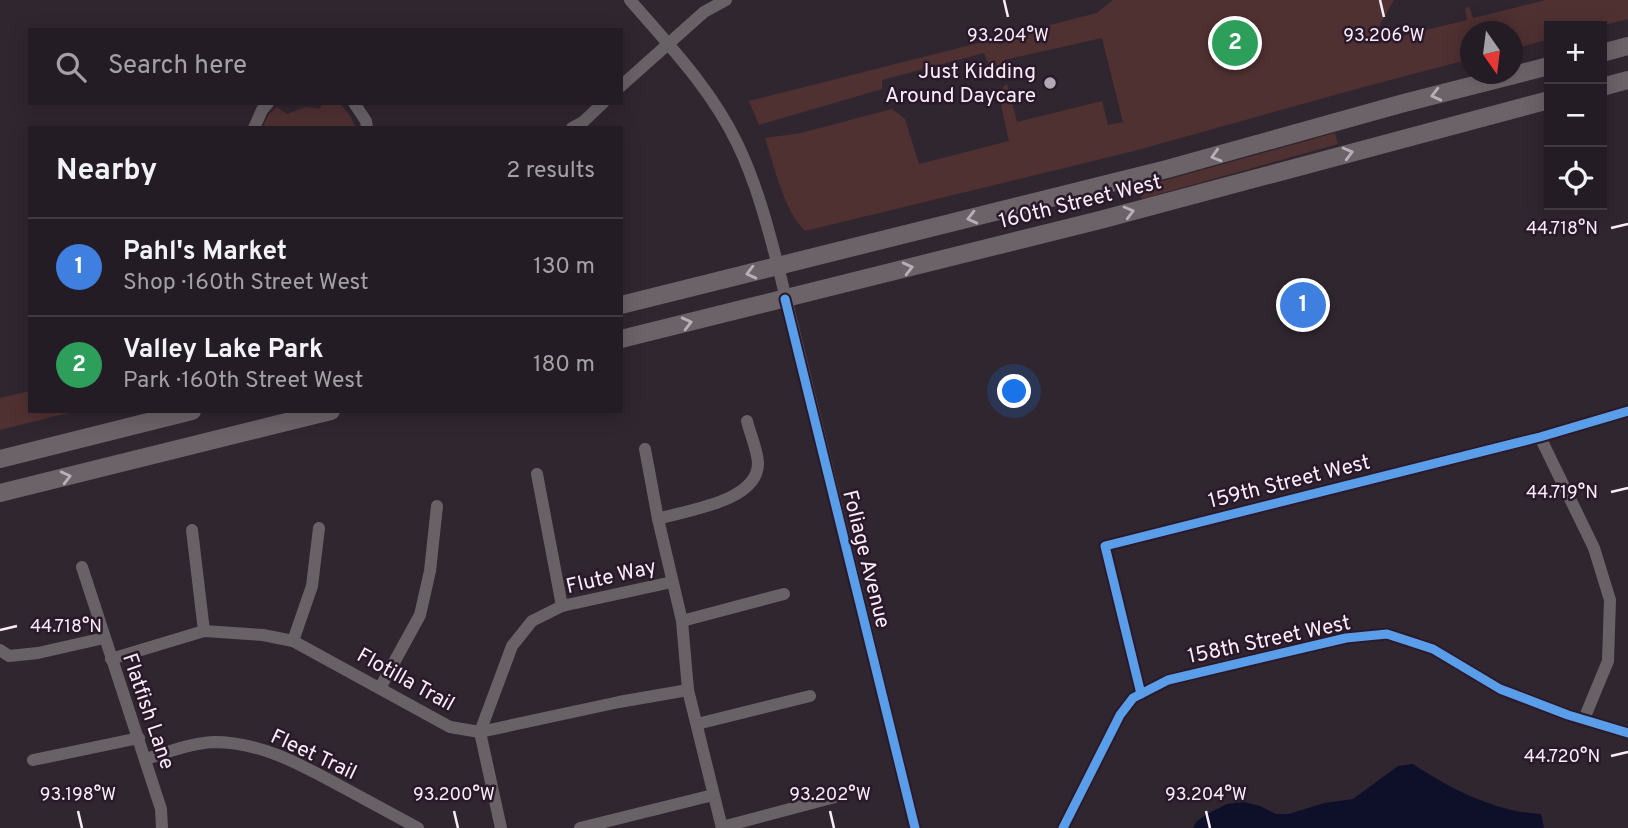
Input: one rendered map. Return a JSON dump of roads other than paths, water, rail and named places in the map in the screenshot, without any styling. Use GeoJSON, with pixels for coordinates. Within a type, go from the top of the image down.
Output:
{"type":"FeatureCollection","features":[{"type":"Feature","properties":{"kind":"main road"},"geometry":{"type":"LineString","coordinates":[[1607,51],[1628,46]]}},
{"type":"Feature","properties":{"kind":"main road","name":"160th Street West"},"geometry":{"type":"LineString","coordinates":[[623,305],[1167,169],[1544,67]]}},
{"type":"Feature","properties":{"kind":"main road"},"geometry":{"type":"LineString","coordinates":[[1607,86],[1628,80]]}},
{"type":"Feature","properties":{"kind":"main road","name":"160th Street West"},"geometry":{"type":"LineString","coordinates":[[623,339],[1100,220],[1544,101]]}},
{"type":"Feature","properties":{"kind":"main road"},"geometry":{"type":"LineString","coordinates":[[0,459],[184,413]]}},
{"type":"Feature","properties":{"kind":"main road"},"geometry":{"type":"LineString","coordinates":[[0,494],[323,413]]}},
{"type":"Feature","properties":{"kind":"street","name":"Foliage Avenue"},"geometry":{"type":"LineString","coordinates":[[630,0],[708,94],[737,142],[758,195],[778,266],[915,828]]}},
{"type":"Feature","properties":{"kind":"street"},"geometry":{"type":"LineString","coordinates":[[623,84],[704,12],[726,0]]}},
{"type":"Feature","properties":{"kind":"street"},"geometry":{"type":"LineString","coordinates":[[255,126],[266,105]]}},
{"type":"Feature","properties":{"kind":"street"},"geometry":{"type":"LineString","coordinates":[[355,105],[367,126]]}},
{"type":"Feature","properties":{"kind":"street"},"geometry":{"type":"LineString","coordinates":[[576,126],[601,105]]}},
{"type":"Feature","properties":{"kind":"street","name":"159th Street West"},"geometry":{"type":"LineString","coordinates":[[1141,694],[1105,546],[1540,437],[1628,411]]}},
{"type":"Feature","properties":{"kind":"street"},"geometry":{"type":"LineString","coordinates":[[658,519],[734,497],[749,487],[758,465],[747,421]]}},
{"type":"Feature","properties":{"kind":"street"},"geometry":{"type":"LineString","coordinates":[[1540,437],[1594,548],[1610,600],[1608,661],[1584,719]]}},
{"type":"Feature","properties":{"kind":"street","name":"Flute Way"},"geometry":{"type":"LineString","coordinates":[[645,449],[682,621],[688,690],[722,827]]}},
{"type":"Feature","properties":{"kind":"street"},"geometry":{"type":"LineString","coordinates":[[537,474],[562,606]]}},
{"type":"Feature","properties":{"kind":"street"},"geometry":{"type":"LineString","coordinates":[[380,688],[420,615],[430,571],[437,506]]}},
{"type":"Feature","properties":{"kind":"street"},"geometry":{"type":"LineString","coordinates":[[293,641],[312,586],[319,528]]}},
{"type":"Feature","properties":{"kind":"street"},"geometry":{"type":"LineString","coordinates":[[191,530],[204,631]]}},
{"type":"Feature","properties":{"kind":"street","name":"Flatfish Lane"},"geometry":{"type":"LineString","coordinates":[[82,567],[146,759],[161,809],[162,828]]}},
{"type":"Feature","properties":{"kind":"street","name":"Flute Way"},"geometry":{"type":"LineString","coordinates":[[480,732],[512,646],[532,621],[562,606],[672,582]]}},
{"type":"Feature","properties":{"kind":"street"},"geometry":{"type":"LineString","coordinates":[[682,621],[784,594]]}},
{"type":"Feature","properties":{"kind":"street","name":"Flotilla Trail"},"geometry":{"type":"LineString","coordinates":[[111,659],[204,631],[263,635],[293,641],[450,727],[480,732],[688,690]]}},
{"type":"Feature","properties":{"kind":"street","name":"158th Street West"},"geometry":{"type":"LineString","coordinates":[[1063,828],[1120,715],[1133,698],[1168,680],[1346,638],[1387,634],[1433,649],[1500,689],[1628,732]]}},
{"type":"Feature","properties":{"kind":"street"},"geometry":{"type":"LineString","coordinates":[[0,650],[9,656],[38,653],[104,638]]}},
{"type":"Feature","properties":{"kind":"street"},"geometry":{"type":"LineString","coordinates":[[697,724],[810,696]]}},
{"type":"Feature","properties":{"kind":"street"},"geometry":{"type":"LineString","coordinates":[[480,732],[501,828]]}},
{"type":"Feature","properties":{"kind":"street"},"geometry":{"type":"LineString","coordinates":[[33,760],[139,738]]}},
{"type":"Feature","properties":{"kind":"street","name":"Fleet Trail"},"geometry":{"type":"LineString","coordinates":[[146,759],[214,742],[248,746],[274,753],[303,766],[418,828]]}},
{"type":"Feature","properties":{"kind":"street"},"geometry":{"type":"LineString","coordinates":[[580,828],[612,825],[713,795]]}},
{"type":"Feature","properties":{"kind":"street"},"geometry":{"type":"LineString","coordinates":[[722,827],[835,797]]}},
{"type":"Feature","properties":{"kind":"water"},"geometry":{"type":"Polygon","coordinates":[[[1413,764],[1474,798],[1507,809],[1541,814],[1544,828],[1193,828],[1196,822],[1207,814],[1227,804],[1244,802],[1276,814],[1289,814],[1324,803],[1353,799],[1398,766],[1413,764]]]}},
{"type":"Feature","properties":{"kind":"place","name":"Valley Lake Park"},"geometry":{"type":"Point","coordinates":[1235,43]}},
{"type":"Feature","properties":{"kind":"place","name":"Just Kidding Around Daycare"},"geometry":{"type":"Point","coordinates":[1050,83]}},
{"type":"Feature","properties":{"kind":"place","name":"Pahl's Market"},"geometry":{"type":"Point","coordinates":[1303,305]}}]}
